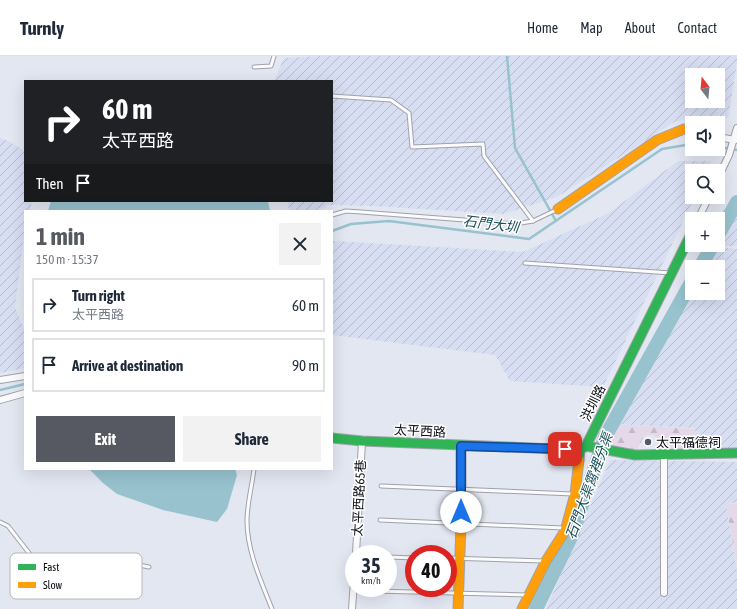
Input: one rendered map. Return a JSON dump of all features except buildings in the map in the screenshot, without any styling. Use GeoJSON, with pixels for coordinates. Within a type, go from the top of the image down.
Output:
{"type":"FeatureCollection","features":[{"type":"Feature","properties":{"kind":"street"},"geometry":{"type":"LineString","coordinates":[[558,209],[657,140],[685,128]]}},
{"type":"Feature","properties":{"kind":"street"},"geometry":{"type":"LineString","coordinates":[[725,164],[734,142],[737,128]]}},
{"type":"Feature","properties":{"kind":"street","name":"洪圳路"},"geometry":{"type":"LineString","coordinates":[[522,609],[546,561],[565,528],[587,448],[685,246]]}},
{"type":"Feature","properties":{"kind":"street"},"geometry":{"type":"LineString","coordinates":[[0,380],[24,376]]}},
{"type":"Feature","properties":{"kind":"street"},"geometry":{"type":"LineString","coordinates":[[0,400],[24,393]]}},
{"type":"Feature","properties":{"kind":"street","name":"太平西路"},"geometry":{"type":"LineString","coordinates":[[333,438],[362,442],[461,446],[587,448],[635,455],[737,453]]}},
{"type":"Feature","properties":{"kind":"street","name":"太平西路65巷"},"geometry":{"type":"LineString","coordinates":[[356,545],[362,442]]}},
{"type":"Feature","properties":{"kind":"street"},"geometry":{"type":"LineString","coordinates":[[458,609],[461,524],[461,446]]}},
{"type":"Feature","properties":{"kind":"street"},"geometry":{"type":"LineString","coordinates":[[664,454],[664,593]]}},
{"type":"Feature","properties":{"kind":"street"},"geometry":{"type":"LineString","coordinates":[[352,609],[353,597]]}},
{"type":"Feature","properties":{"kind":"lane"},"geometry":{"type":"LineString","coordinates":[[254,67],[271,66],[274,56]]}},
{"type":"Feature","properties":{"kind":"lane"},"geometry":{"type":"LineString","coordinates":[[333,96],[391,100],[409,112],[412,147],[483,144],[484,156],[533,221]]}},
{"type":"Feature","properties":{"kind":"lane"},"geometry":{"type":"LineString","coordinates":[[333,215],[346,211],[515,224],[533,221],[558,209]]}},
{"type":"Feature","properties":{"kind":"lane"},"geometry":{"type":"LineString","coordinates":[[525,263],[672,273]]}},
{"type":"Feature","properties":{"kind":"lane"},"geometry":{"type":"LineString","coordinates":[[254,470],[247,519],[248,537],[254,560],[272,609]]}},
{"type":"Feature","properties":{"kind":"lane"},"geometry":{"type":"LineString","coordinates":[[381,486],[461,488],[575,494]]}},
{"type":"Feature","properties":{"kind":"lane"},"geometry":{"type":"LineString","coordinates":[[380,520],[565,528]]}},
{"type":"Feature","properties":{"kind":"lane"},"geometry":{"type":"LineString","coordinates":[[0,522],[8,526],[27,553]]}},
{"type":"Feature","properties":{"kind":"lane"},"geometry":{"type":"LineString","coordinates":[[457,559],[546,561]]}},
{"type":"Feature","properties":{"kind":"lane"},"geometry":{"type":"LineString","coordinates":[[142,565],[149,567]]}},
{"type":"Feature","properties":{"kind":"lane"},"geometry":{"type":"LineString","coordinates":[[397,591],[528,595]]}},
{"type":"Feature","properties":{"kind":"shaded area"},"geometry":{"type":"Polygon","coordinates":[[[323,56],[737,56],[728,118],[725,118],[725,116],[685,116],[685,120],[676,121],[557,197],[503,214],[373,206],[328,205],[318,210],[289,210],[288,202],[333,202],[333,80],[274,80],[284,58],[323,56]]]}},
{"type":"Feature","properties":{"kind":"shaded area"},"geometry":{"type":"Polygon","coordinates":[[[0,138],[24,150],[24,202],[32,202],[30,210],[24,210],[24,236],[15,307],[24,330],[24,368],[0,373],[0,138]]]}},
{"type":"Feature","properties":{"kind":"shaded area"},"geometry":{"type":"Polygon","coordinates":[[[678,161],[712,161],[710,164],[685,164],[685,204],[692,204],[688,212],[685,212],[685,218],[603,387],[510,381],[495,355],[333,335],[334,241],[523,252],[609,213],[678,161]]]}},
{"type":"Feature","properties":{"kind":"shaded area"},"geometry":{"type":"Polygon","coordinates":[[[51,202],[268,202],[270,210],[48,210],[51,202]]]}},
{"type":"Feature","properties":{"kind":"shaded area"},"geometry":{"type":"Polygon","coordinates":[[[737,208],[737,246],[725,246],[725,231],[737,208]]]}},
{"type":"Feature","properties":{"kind":"shaded area"},"geometry":{"type":"Polygon","coordinates":[[[725,248],[737,249],[737,450],[694,450],[695,428],[614,424],[686,300],[725,300],[725,260],[709,260],[713,252],[725,252],[725,248]]]}},
{"type":"Feature","properties":{"kind":"shaded area"},"geometry":{"type":"Polygon","coordinates":[[[610,460],[737,462],[737,502],[726,504],[737,571],[737,609],[546,609],[610,460]]]}},
{"type":"Feature","properties":{"kind":"shaded area"},"geometry":{"type":"Polygon","coordinates":[[[90,470],[235,470],[237,475],[227,509],[217,522],[163,510],[117,494],[90,470]]]}},
{"type":"Feature","properties":{"kind":"green space"},"geometry":{"type":"Polygon","coordinates":[[[614,424],[695,429],[693,452],[666,451],[654,435],[644,436],[637,450],[603,448],[614,424]]]}},
{"type":"Feature","properties":{"kind":"green space"},"geometry":{"type":"Polygon","coordinates":[[[737,503],[737,566],[726,504],[737,503]]]}},
{"type":"Feature","properties":{"kind":"waterway"},"geometry":{"type":"LineString","coordinates":[[507,56],[515,148],[556,221]]}},
{"type":"Feature","properties":{"kind":"waterway","name":"石門大圳"},"geometry":{"type":"LineString","coordinates":[[333,231],[351,224],[389,221],[529,239],[662,149],[685,145]]}},
{"type":"Feature","properties":{"kind":"waterway","name":"石門大圳"},"geometry":{"type":"LineString","coordinates":[[725,148],[737,150]]}},
{"type":"Feature","properties":{"kind":"waterway","name":"石門大渠霄裡分渠"},"geometry":{"type":"LineString","coordinates":[[725,223],[737,202]]}},
{"type":"Feature","properties":{"kind":"waterway","name":"石門大渠霄裡分渠"},"geometry":{"type":"LineString","coordinates":[[704,260],[709,252]]}},
{"type":"Feature","properties":{"kind":"waterway","name":"石門大渠霄裡分渠"},"geometry":{"type":"LineString","coordinates":[[536,609],[572,535],[605,437],[685,294]]}},
{"type":"Feature","properties":{"kind":"waterway","name":"石門大圳"},"geometry":{"type":"LineString","coordinates":[[0,390],[24,384]]}},
{"type":"Feature","properties":{"kind":"traffic: fast"},"geometry":{"type":"LineString","coordinates":[[579,460],[580,450],[586,446],[685,246]]}},
{"type":"Feature","properties":{"kind":"traffic: fast"},"geometry":{"type":"LineString","coordinates":[[333,438],[362,441],[580,450]]}},
{"type":"Feature","properties":{"kind":"traffic: fast"},"geometry":{"type":"LineString","coordinates":[[586,446],[635,455],[737,453]]}},
{"type":"Feature","properties":{"kind":"traffic: slow"},"geometry":{"type":"LineString","coordinates":[[558,209],[657,140],[685,129]]}},
{"type":"Feature","properties":{"kind":"traffic: slow"},"geometry":{"type":"LineString","coordinates":[[458,609],[461,524],[461,446]]}},
{"type":"Feature","properties":{"kind":"traffic: slow"},"geometry":{"type":"LineString","coordinates":[[522,609],[546,561],[565,531],[575,494],[579,460]]}},
{"type":"Feature","properties":{"kind":"place","name":"太平福德祠"},"geometry":{"type":"Point","coordinates":[648,442]}},
{"type":"Feature","properties":{"kind":"route"},"geometry":{"type":"LineString","coordinates":[[461,512],[461,446],[565,449]]}}]}
